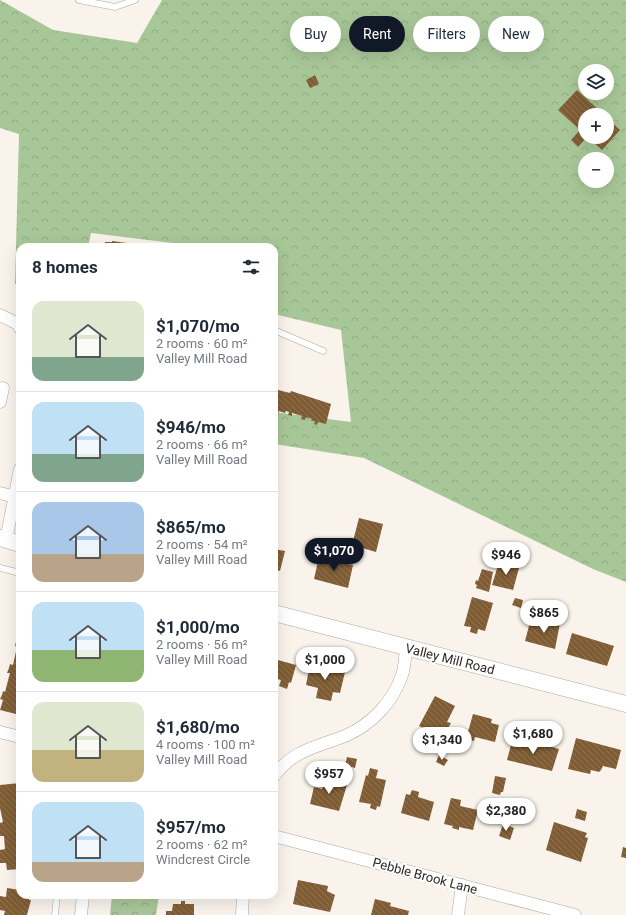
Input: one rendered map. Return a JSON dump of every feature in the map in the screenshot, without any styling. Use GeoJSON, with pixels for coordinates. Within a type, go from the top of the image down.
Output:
{"type":"FeatureCollection","features":[{"type":"Feature","properties":{"kind":"street"},"geometry":{"type":"LineString","coordinates":[[0,315],[16,323]]}},
{"type":"Feature","properties":{"kind":"street"},"geometry":{"type":"LineString","coordinates":[[0,402],[3,388]]}},
{"type":"Feature","properties":{"kind":"street"},"geometry":{"type":"LineString","coordinates":[[0,493],[16,498]]}},
{"type":"Feature","properties":{"kind":"street"},"geometry":{"type":"LineString","coordinates":[[9,541],[16,503]]}},
{"type":"Feature","properties":{"kind":"street","name":"Valley Mill Road"},"geometry":{"type":"LineString","coordinates":[[278,614],[626,704]]}},
{"type":"Feature","properties":{"kind":"street"},"geometry":{"type":"LineString","coordinates":[[278,772],[292,758],[308,748],[344,736],[373,718],[386,704],[397,688],[403,674],[406,648]]}},
{"type":"Feature","properties":{"kind":"street"},"geometry":{"type":"LineString","coordinates":[[0,732],[16,736]]}},
{"type":"Feature","properties":{"kind":"street","name":"Pebble Brook Lane"},"geometry":{"type":"LineString","coordinates":[[278,837],[576,915]]}},
{"type":"Feature","properties":{"kind":"street"},"geometry":{"type":"LineString","coordinates":[[458,915],[462,885]]}},
{"type":"Feature","properties":{"kind":"street"},"geometry":{"type":"LineString","coordinates":[[81,915],[83,899]]}},
{"type":"Feature","properties":{"kind":"street"},"geometry":{"type":"LineString","coordinates":[[242,915],[243,899]]}},
{"type":"Feature","properties":{"kind":"lane"},"geometry":{"type":"LineString","coordinates":[[79,0],[115,7],[135,0]]}},
{"type":"Feature","properties":{"kind":"lane"},"geometry":{"type":"LineString","coordinates":[[278,332],[323,351]]}},
{"type":"Feature","properties":{"kind":"lane"},"geometry":{"type":"LineString","coordinates":[[0,568],[16,572]]}},
{"type":"Feature","properties":{"kind":"lane"},"geometry":{"type":"LineString","coordinates":[[55,915],[57,899]]}},
{"type":"Feature","properties":{"kind":"green space"},"geometry":{"type":"Polygon","coordinates":[[[0,0],[53,30],[137,43],[162,0],[626,0],[626,582],[593,569],[364,458],[278,445],[278,413],[351,422],[341,330],[278,315],[278,243],[172,243],[91,233],[89,243],[16,243],[19,134],[0,128],[0,0]]]}},
{"type":"Feature","properties":{"kind":"green space"},"geometry":{"type":"Polygon","coordinates":[[[16,246],[16,284],[15,284],[16,246]]]}},
{"type":"Feature","properties":{"kind":"green space"},"geometry":{"type":"Polygon","coordinates":[[[112,899],[158,899],[156,915],[110,915],[112,899]]]}},
{"type":"Feature","properties":{"kind":"building"},"geometry":{"type":"Polygon","coordinates":[[[315,75],[319,84],[310,88],[306,80],[315,75]]]}},
{"type":"Feature","properties":{"kind":"building"},"geometry":{"type":"Polygon","coordinates":[[[577,90],[578,100],[588,100],[596,108],[578,108],[578,128],[558,110],[577,90]]]}},
{"type":"Feature","properties":{"kind":"building"},"geometry":{"type":"Polygon","coordinates":[[[614,124],[620,130],[614,137],[614,124]]]}},
{"type":"Feature","properties":{"kind":"building"},"geometry":{"type":"Polygon","coordinates":[[[578,132],[578,144],[581,144],[578,147],[571,140],[578,132]]]}},
{"type":"Feature","properties":{"kind":"building"},"geometry":{"type":"Polygon","coordinates":[[[596,144],[607,144],[602,150],[596,144]]]}},
{"type":"Feature","properties":{"kind":"building"},"geometry":{"type":"Polygon","coordinates":[[[112,241],[127,243],[105,243],[112,241]]]}},
{"type":"Feature","properties":{"kind":"building"},"geometry":{"type":"Polygon","coordinates":[[[278,390],[290,393],[291,391],[331,404],[326,424],[318,422],[317,425],[314,424],[315,421],[311,421],[312,419],[306,417],[305,420],[301,419],[302,416],[292,413],[292,416],[288,415],[289,412],[286,411],[285,413],[279,411],[278,414],[278,390]]]}},
{"type":"Feature","properties":{"kind":"building"},"geometry":{"type":"Polygon","coordinates":[[[359,518],[383,524],[376,552],[352,545],[359,518]]]}},
{"type":"Feature","properties":{"kind":"building"},"geometry":{"type":"Polygon","coordinates":[[[278,550],[285,551],[280,571],[278,570],[278,550]]]}},
{"type":"Feature","properties":{"kind":"building"},"geometry":{"type":"Polygon","coordinates":[[[319,557],[353,565],[348,588],[314,579],[319,557]]]}},
{"type":"Feature","properties":{"kind":"building"},"geometry":{"type":"Polygon","coordinates":[[[499,562],[519,568],[513,590],[492,585],[499,562]]]}},
{"type":"Feature","properties":{"kind":"building"},"geometry":{"type":"Polygon","coordinates":[[[482,569],[493,572],[489,592],[476,588],[476,580],[478,581],[482,569]]]}},
{"type":"Feature","properties":{"kind":"building"},"geometry":{"type":"Polygon","coordinates":[[[472,597],[493,603],[485,631],[478,629],[477,634],[470,632],[471,627],[464,626],[472,597]]]}},
{"type":"Feature","properties":{"kind":"building"},"geometry":{"type":"Polygon","coordinates":[[[515,598],[523,600],[521,608],[512,605],[515,598]]]}},
{"type":"Feature","properties":{"kind":"building"},"geometry":{"type":"Polygon","coordinates":[[[549,620],[560,623],[555,649],[525,641],[530,622],[547,626],[549,620]]]}},
{"type":"Feature","properties":{"kind":"building"},"geometry":{"type":"Polygon","coordinates":[[[572,633],[614,646],[607,666],[566,654],[572,633]]]}},
{"type":"Feature","properties":{"kind":"building"},"geometry":{"type":"Polygon","coordinates":[[[16,652],[16,714],[0,710],[3,700],[0,699],[3,691],[5,692],[10,673],[7,673],[10,664],[13,665],[16,652]]]}},
{"type":"Feature","properties":{"kind":"building"},"geometry":{"type":"Polygon","coordinates":[[[278,660],[296,665],[291,683],[289,682],[287,689],[279,686],[281,680],[278,679],[278,660]]]}},
{"type":"Feature","properties":{"kind":"building"},"geometry":{"type":"Polygon","coordinates":[[[310,664],[345,672],[340,693],[333,692],[331,701],[316,698],[318,688],[306,685],[310,664]]]}},
{"type":"Feature","properties":{"kind":"building"},"geometry":{"type":"Polygon","coordinates":[[[435,696],[455,706],[447,722],[451,723],[446,732],[442,730],[432,749],[416,741],[423,728],[419,726],[435,696]]]}},
{"type":"Feature","properties":{"kind":"building"},"geometry":{"type":"Polygon","coordinates":[[[473,714],[492,719],[491,723],[499,725],[495,742],[475,737],[474,741],[466,739],[473,714]]]}},
{"type":"Feature","properties":{"kind":"building"},"geometry":{"type":"Polygon","coordinates":[[[576,738],[621,750],[616,769],[603,766],[599,772],[591,770],[590,774],[568,769],[576,738]]]}},
{"type":"Feature","properties":{"kind":"building"},"geometry":{"type":"Polygon","coordinates":[[[512,741],[540,747],[541,744],[559,749],[552,771],[507,760],[512,741]]]}},
{"type":"Feature","properties":{"kind":"building"},"geometry":{"type":"Polygon","coordinates":[[[439,755],[448,760],[444,766],[436,762],[439,755]]]}},
{"type":"Feature","properties":{"kind":"building"},"geometry":{"type":"Polygon","coordinates":[[[347,757],[357,759],[355,768],[345,765],[347,757]]]}},
{"type":"Feature","properties":{"kind":"building"},"geometry":{"type":"Polygon","coordinates":[[[370,768],[378,770],[376,778],[386,780],[380,807],[377,806],[376,810],[370,808],[371,804],[359,802],[366,775],[368,776],[370,768]]]}},
{"type":"Feature","properties":{"kind":"building"},"geometry":{"type":"Polygon","coordinates":[[[495,776],[506,778],[503,792],[501,792],[500,795],[492,793],[495,776]]]}},
{"type":"Feature","properties":{"kind":"building"},"geometry":{"type":"Polygon","coordinates":[[[332,779],[347,785],[339,811],[310,804],[314,787],[322,789],[326,780],[331,782],[332,779]]]}},
{"type":"Feature","properties":{"kind":"building"},"geometry":{"type":"Polygon","coordinates":[[[16,783],[16,869],[7,870],[6,863],[0,863],[0,850],[5,849],[4,836],[0,836],[0,823],[3,822],[0,808],[0,785],[16,783]]]}},
{"type":"Feature","properties":{"kind":"building"},"geometry":{"type":"Polygon","coordinates":[[[412,790],[419,792],[418,797],[434,802],[429,821],[401,813],[406,794],[410,795],[412,790]]]}},
{"type":"Feature","properties":{"kind":"building"},"geometry":{"type":"Polygon","coordinates":[[[451,798],[461,800],[460,806],[478,810],[473,830],[459,827],[459,830],[452,828],[453,826],[444,824],[451,798]]]}},
{"type":"Feature","properties":{"kind":"building"},"geometry":{"type":"Polygon","coordinates":[[[577,809],[587,812],[585,821],[575,818],[577,809]]]}},
{"type":"Feature","properties":{"kind":"building"},"geometry":{"type":"Polygon","coordinates":[[[554,822],[587,833],[585,837],[588,838],[581,862],[546,850],[554,822]]]}},
{"type":"Feature","properties":{"kind":"building"},"geometry":{"type":"Polygon","coordinates":[[[503,824],[514,828],[510,840],[499,836],[503,824]]]}},
{"type":"Feature","properties":{"kind":"building"},"geometry":{"type":"Polygon","coordinates":[[[623,847],[626,848],[626,858],[621,857],[623,847]]]}},
{"type":"Feature","properties":{"kind":"building"},"geometry":{"type":"Polygon","coordinates":[[[298,880],[328,886],[327,891],[335,895],[330,912],[293,904],[298,880]]]}},
{"type":"Feature","properties":{"kind":"building"},"geometry":{"type":"Polygon","coordinates":[[[7,888],[16,889],[16,899],[31,900],[27,915],[4,915],[5,911],[0,910],[0,896],[6,897],[7,888]]]}},
{"type":"Feature","properties":{"kind":"building"},"geometry":{"type":"Polygon","coordinates":[[[375,899],[391,903],[390,906],[409,911],[408,915],[371,915],[375,899]]]}},
{"type":"Feature","properties":{"kind":"building"},"geometry":{"type":"Polygon","coordinates":[[[181,901],[185,901],[185,904],[194,904],[194,915],[166,915],[166,911],[172,911],[173,904],[181,904],[181,901]]]}}]}
